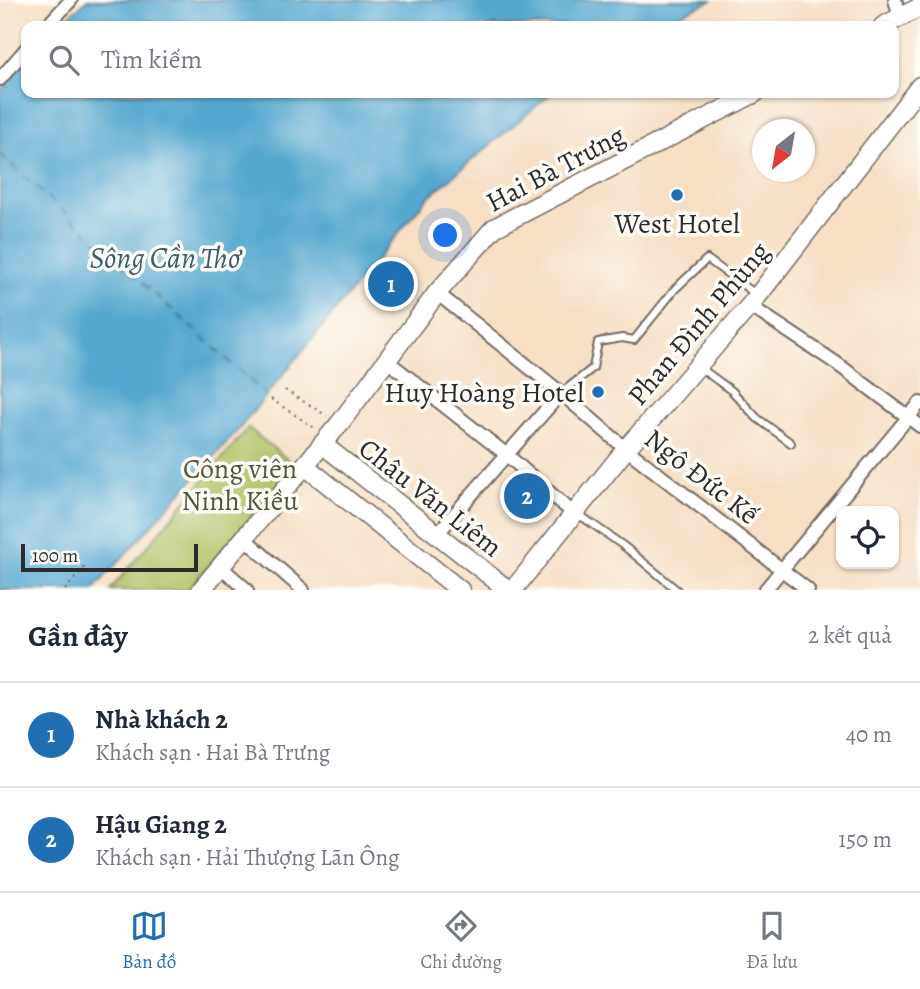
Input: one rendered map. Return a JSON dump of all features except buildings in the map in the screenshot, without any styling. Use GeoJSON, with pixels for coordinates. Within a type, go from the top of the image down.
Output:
{"type":"FeatureCollection","features":[{"type":"Feature","properties":{"kind":"street"},"geometry":{"type":"LineString","coordinates":[[51,21],[70,0]]}},
{"type":"Feature","properties":{"kind":"street"},"geometry":{"type":"LineString","coordinates":[[898,9],[920,7]]}},
{"type":"Feature","properties":{"kind":"street"},"geometry":{"type":"LineString","coordinates":[[0,79],[21,55]]}},
{"type":"Feature","properties":{"kind":"street","name":"Phan Đình Phùng"},"geometry":{"type":"LineString","coordinates":[[510,590],[626,449],[754,301],[920,86]]}},
{"type":"Feature","properties":{"kind":"street","name":"Hai Bà Trưng"},"geometry":{"type":"LineString","coordinates":[[201,590],[330,435],[437,293],[494,228],[745,98]]}},
{"type":"Feature","properties":{"kind":"street","name":"Ngô Đức Kế"},"geometry":{"type":"LineString","coordinates":[[437,293],[626,449],[808,590]]}},
{"type":"Feature","properties":{"kind":"street"},"geometry":{"type":"LineString","coordinates":[[754,301],[920,426]]}},
{"type":"Feature","properties":{"kind":"street"},"geometry":{"type":"LineString","coordinates":[[386,360],[507,455],[574,514]]}},
{"type":"Feature","properties":{"kind":"street"},"geometry":{"type":"LineString","coordinates":[[437,534],[561,393]]}},
{"type":"Feature","properties":{"kind":"street"},"geometry":{"type":"LineString","coordinates":[[765,590],[920,403]]}},
{"type":"Feature","properties":{"kind":"street","name":"Châu Văn Liêm"},"geometry":{"type":"LineString","coordinates":[[330,435],[437,534],[510,590]]}},
{"type":"Feature","properties":{"kind":"street"},"geometry":{"type":"LineString","coordinates":[[305,466],[460,590]]}},
{"type":"Feature","properties":{"kind":"street"},"geometry":{"type":"LineString","coordinates":[[245,539],[303,590]]}},
{"type":"Feature","properties":{"kind":"street"},"geometry":{"type":"LineString","coordinates":[[221,567],[247,590]]}},
{"type":"Feature","properties":{"kind":"lane"},"geometry":{"type":"LineString","coordinates":[[561,393],[593,369],[598,342],[622,338],[634,340],[675,289],[707,259],[754,301]]}},
{"type":"Feature","properties":{"kind":"lane"},"geometry":{"type":"LineString","coordinates":[[698,366],[732,391],[757,418],[791,443]]}},
{"type":"Feature","properties":{"kind":"lane"},"geometry":{"type":"LineString","coordinates":[[574,514],[625,547],[677,590]]}},
{"type":"Feature","properties":{"kind":"path"},"geometry":{"type":"LineString","coordinates":[[285,390],[330,435]]}},
{"type":"Feature","properties":{"kind":"path"},"geometry":{"type":"LineString","coordinates":[[271,399],[330,435]]}},
{"type":"Feature","properties":{"kind":"path"},"geometry":{"type":"LineString","coordinates":[[65,590],[86,565]]}},
{"type":"Feature","properties":{"kind":"green space","name":"Công viên Ninh Kiều"},"geometry":{"type":"Polygon","coordinates":[[[248,428],[296,466],[187,590],[110,590],[248,428]]]}},
{"type":"Feature","properties":{"kind":"water"},"geometry":{"type":"Polygon","coordinates":[[[87,0],[713,0],[665,21],[63,21],[87,0]]]}},
{"type":"Feature","properties":{"kind":"water","name":"Sông Cần Thơ"},"geometry":{"type":"Polygon","coordinates":[[[21,64],[21,98],[546,98],[427,198],[239,429],[93,590],[0,590],[0,92],[21,64]]]}},
{"type":"Feature","properties":{"kind":"ferry route"},"geometry":{"type":"LineString","coordinates":[[0,154],[271,399]]}},
{"type":"Feature","properties":{"kind":"place","name":"West Hotel"},"geometry":{"type":"Point","coordinates":[677,195]}},
{"type":"Feature","properties":{"kind":"place","name":"Nhà khách 2"},"geometry":{"type":"Point","coordinates":[391,284]}},
{"type":"Feature","properties":{"kind":"place","name":"Huy Hoàng Hotel"},"geometry":{"type":"Point","coordinates":[598,392]}},
{"type":"Feature","properties":{"kind":"place","name":"Hậu Giang 2"},"geometry":{"type":"Point","coordinates":[527,496]}}]}
